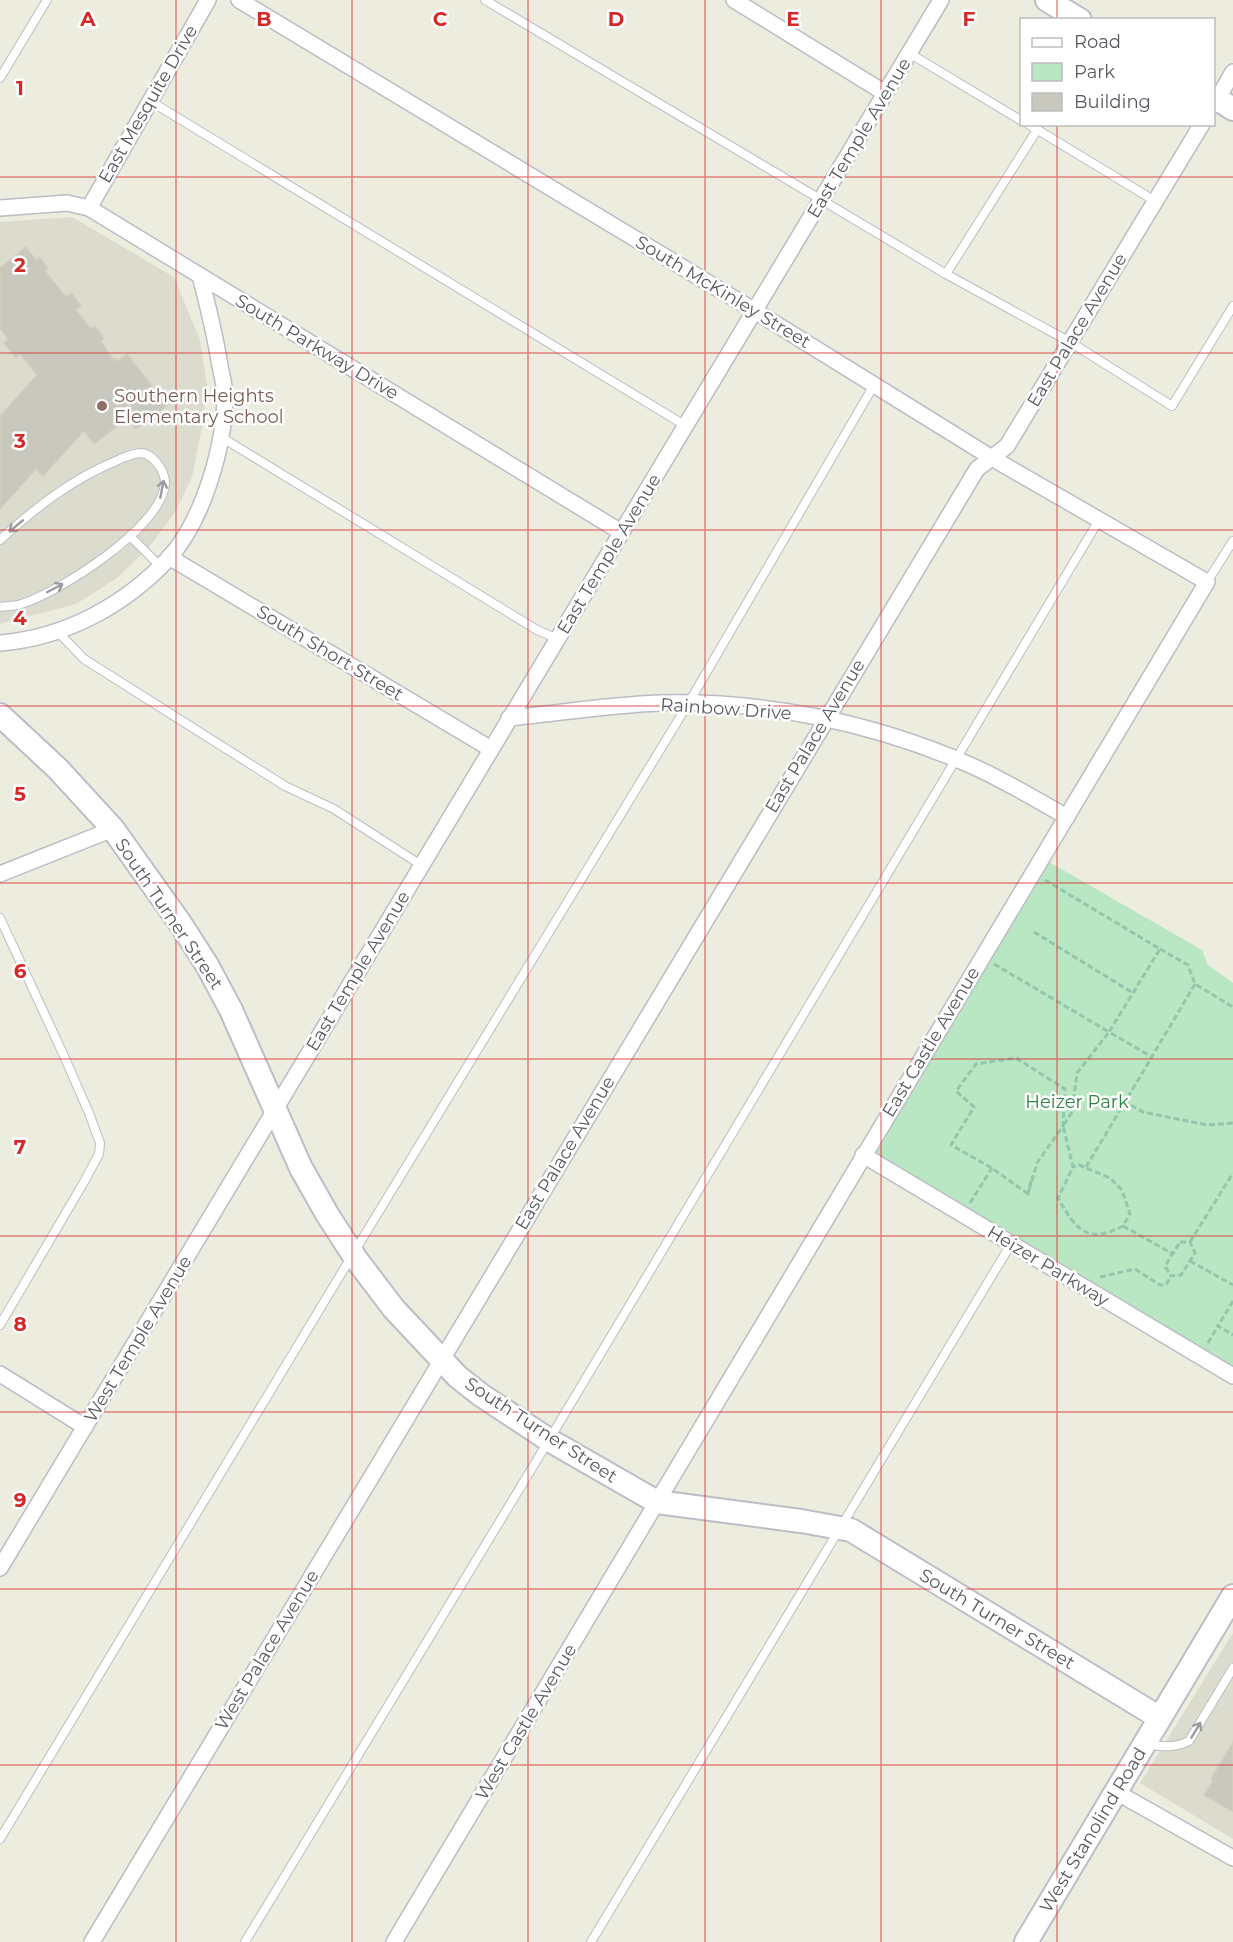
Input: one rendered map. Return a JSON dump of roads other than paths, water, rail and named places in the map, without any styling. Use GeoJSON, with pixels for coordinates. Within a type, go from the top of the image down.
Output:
{"type":"FeatureCollection","features":[{"type":"Feature","properties":{"kind":"main road"},"geometry":{"type":"LineString","coordinates":[[1047,0],[1077,18]]}},
{"type":"Feature","properties":{"kind":"main road","name":"South Turner Street"},"geometry":{"type":"LineString","coordinates":[[0,715],[58,769],[113,829],[174,914],[207,964],[231,1010],[301,1168],[353,1254],[394,1309],[458,1377],[549,1440],[657,1502],[851,1530],[1160,1718]]}},
{"type":"Feature","properties":{"kind":"main road","name":"West Stanolind Road"},"geometry":{"type":"LineString","coordinates":[[1026,1942],[1233,1596]]}},
{"type":"Feature","properties":{"kind":"street","name":"East Mesquite Drive"},"geometry":{"type":"LineString","coordinates":[[89,208],[208,0]]}},
{"type":"Feature","properties":{"kind":"street","name":"South McKinley Street"},"geometry":{"type":"LineString","coordinates":[[239,0],[755,311],[992,458],[1207,582]]}},
{"type":"Feature","properties":{"kind":"street"},"geometry":{"type":"LineString","coordinates":[[734,0],[885,93]]}},
{"type":"Feature","properties":{"kind":"street","name":"East Temple Avenue"},"geometry":{"type":"LineString","coordinates":[[276,1108],[941,0]]}},
{"type":"Feature","properties":{"kind":"street"},"geometry":{"type":"LineString","coordinates":[[1219,103],[1233,72]]}},
{"type":"Feature","properties":{"kind":"street","name":"East Palace Avenue"},"geometry":{"type":"LineString","coordinates":[[442,1359],[977,469],[1007,446],[1201,126]]}},
{"type":"Feature","properties":{"kind":"street","name":"South Parkway Drive"},"geometry":{"type":"LineString","coordinates":[[0,208],[67,203],[89,208],[621,532]]}},
{"type":"Feature","properties":{"kind":"street"},"geometry":{"type":"LineString","coordinates":[[0,644],[58,632],[116,603],[165,562],[189,527],[205,494],[221,437],[225,395],[215,335],[200,276]]}},
{"type":"Feature","properties":{"kind":"street","name":"South Short Street"},"geometry":{"type":"LineString","coordinates":[[165,562],[491,749]]}},
{"type":"Feature","properties":{"kind":"street","name":"East Castle Avenue"},"geometry":{"type":"LineString","coordinates":[[657,1502],[1207,582]]}},
{"type":"Feature","properties":{"kind":"street","name":"Rainbow Drive"},"geometry":{"type":"LineString","coordinates":[[509,718],[659,703],[759,708],[826,719],[908,741],[957,760],[1001,780],[1066,817]]}},
{"type":"Feature","properties":{"kind":"street"},"geometry":{"type":"LineString","coordinates":[[0,874],[113,829]]}},
{"type":"Feature","properties":{"kind":"street","name":"West Temple Avenue"},"geometry":{"type":"LineString","coordinates":[[0,1568],[276,1108]]}},
{"type":"Feature","properties":{"kind":"street","name":"Heizer Parkway"},"geometry":{"type":"LineString","coordinates":[[863,1155],[1233,1376]]}},
{"type":"Feature","properties":{"kind":"street","name":"West Palace Avenue"},"geometry":{"type":"LineString","coordinates":[[92,1942],[442,1359]]}},
{"type":"Feature","properties":{"kind":"street"},"geometry":{"type":"LineString","coordinates":[[0,1374],[86,1427]]}},
{"type":"Feature","properties":{"kind":"street","name":"West Castle Avenue"},"geometry":{"type":"LineString","coordinates":[[394,1942],[657,1502]]}},
{"type":"Feature","properties":{"kind":"street"},"geometry":{"type":"LineString","coordinates":[[1116,1792],[1233,1858]]}},
{"type":"Feature","properties":{"kind":"lane"},"geometry":{"type":"LineString","coordinates":[[0,78],[47,0]]}},
{"type":"Feature","properties":{"kind":"lane"},"geometry":{"type":"LineString","coordinates":[[485,0],[946,274],[1070,342],[1172,406],[1233,306]]}},
{"type":"Feature","properties":{"kind":"lane"},"geometry":{"type":"LineString","coordinates":[[909,53],[1020,120]]}},
{"type":"Feature","properties":{"kind":"lane"},"geometry":{"type":"LineString","coordinates":[[150,101],[686,426]]}},
{"type":"Feature","properties":{"kind":"lane"},"geometry":{"type":"LineString","coordinates":[[1031,126],[1155,201]]}},
{"type":"Feature","properties":{"kind":"lane"},"geometry":{"type":"LineString","coordinates":[[946,274],[1037,130]]}},
{"type":"Feature","properties":{"kind":"lane"},"geometry":{"type":"LineString","coordinates":[[0,1839],[688,704],[874,385]]}},
{"type":"Feature","properties":{"kind":"lane"},"geometry":{"type":"LineString","coordinates":[[221,437],[537,630],[558,639]]}},
{"type":"Feature","properties":{"kind":"lane"},"geometry":{"type":"LineString","coordinates":[[0,540],[43,503],[89,472],[132,454],[144,453],[153,458],[163,471],[165,484],[158,505],[130,537],[95,564],[55,589],[18,605],[0,607]]}},
{"type":"Feature","properties":{"kind":"lane"},"geometry":{"type":"LineString","coordinates":[[245,1942],[549,1440],[1099,520]]}},
{"type":"Feature","properties":{"kind":"lane"},"geometry":{"type":"LineString","coordinates":[[130,537],[165,562]]}},
{"type":"Feature","properties":{"kind":"lane"},"geometry":{"type":"LineString","coordinates":[[1207,582],[1233,541]]}},
{"type":"Feature","properties":{"kind":"lane"},"geometry":{"type":"LineString","coordinates":[[58,632],[84,659],[104,672],[285,786],[334,809],[421,865]]}},
{"type":"Feature","properties":{"kind":"lane"},"geometry":{"type":"LineString","coordinates":[[0,918],[64,1056],[100,1143],[99,1154],[84,1182],[0,1325]]}},
{"type":"Feature","properties":{"kind":"lane"},"geometry":{"type":"LineString","coordinates":[[591,1942],[1011,1244]]}},
{"type":"Feature","properties":{"kind":"lane"},"geometry":{"type":"LineString","coordinates":[[1145,1743],[1158,1746],[1179,1746],[1189,1740],[1233,1668]]}},
{"type":"Feature","properties":{"kind":"place","name":"Southern Heights Elementary School"},"geometry":{"type":"Point","coordinates":[102,406]}},
{"type":"Feature","properties":{"kind":"park label","name":"Heizer Park"},"geometry":{"type":"Point","coordinates":[1077,1102]}}]}
